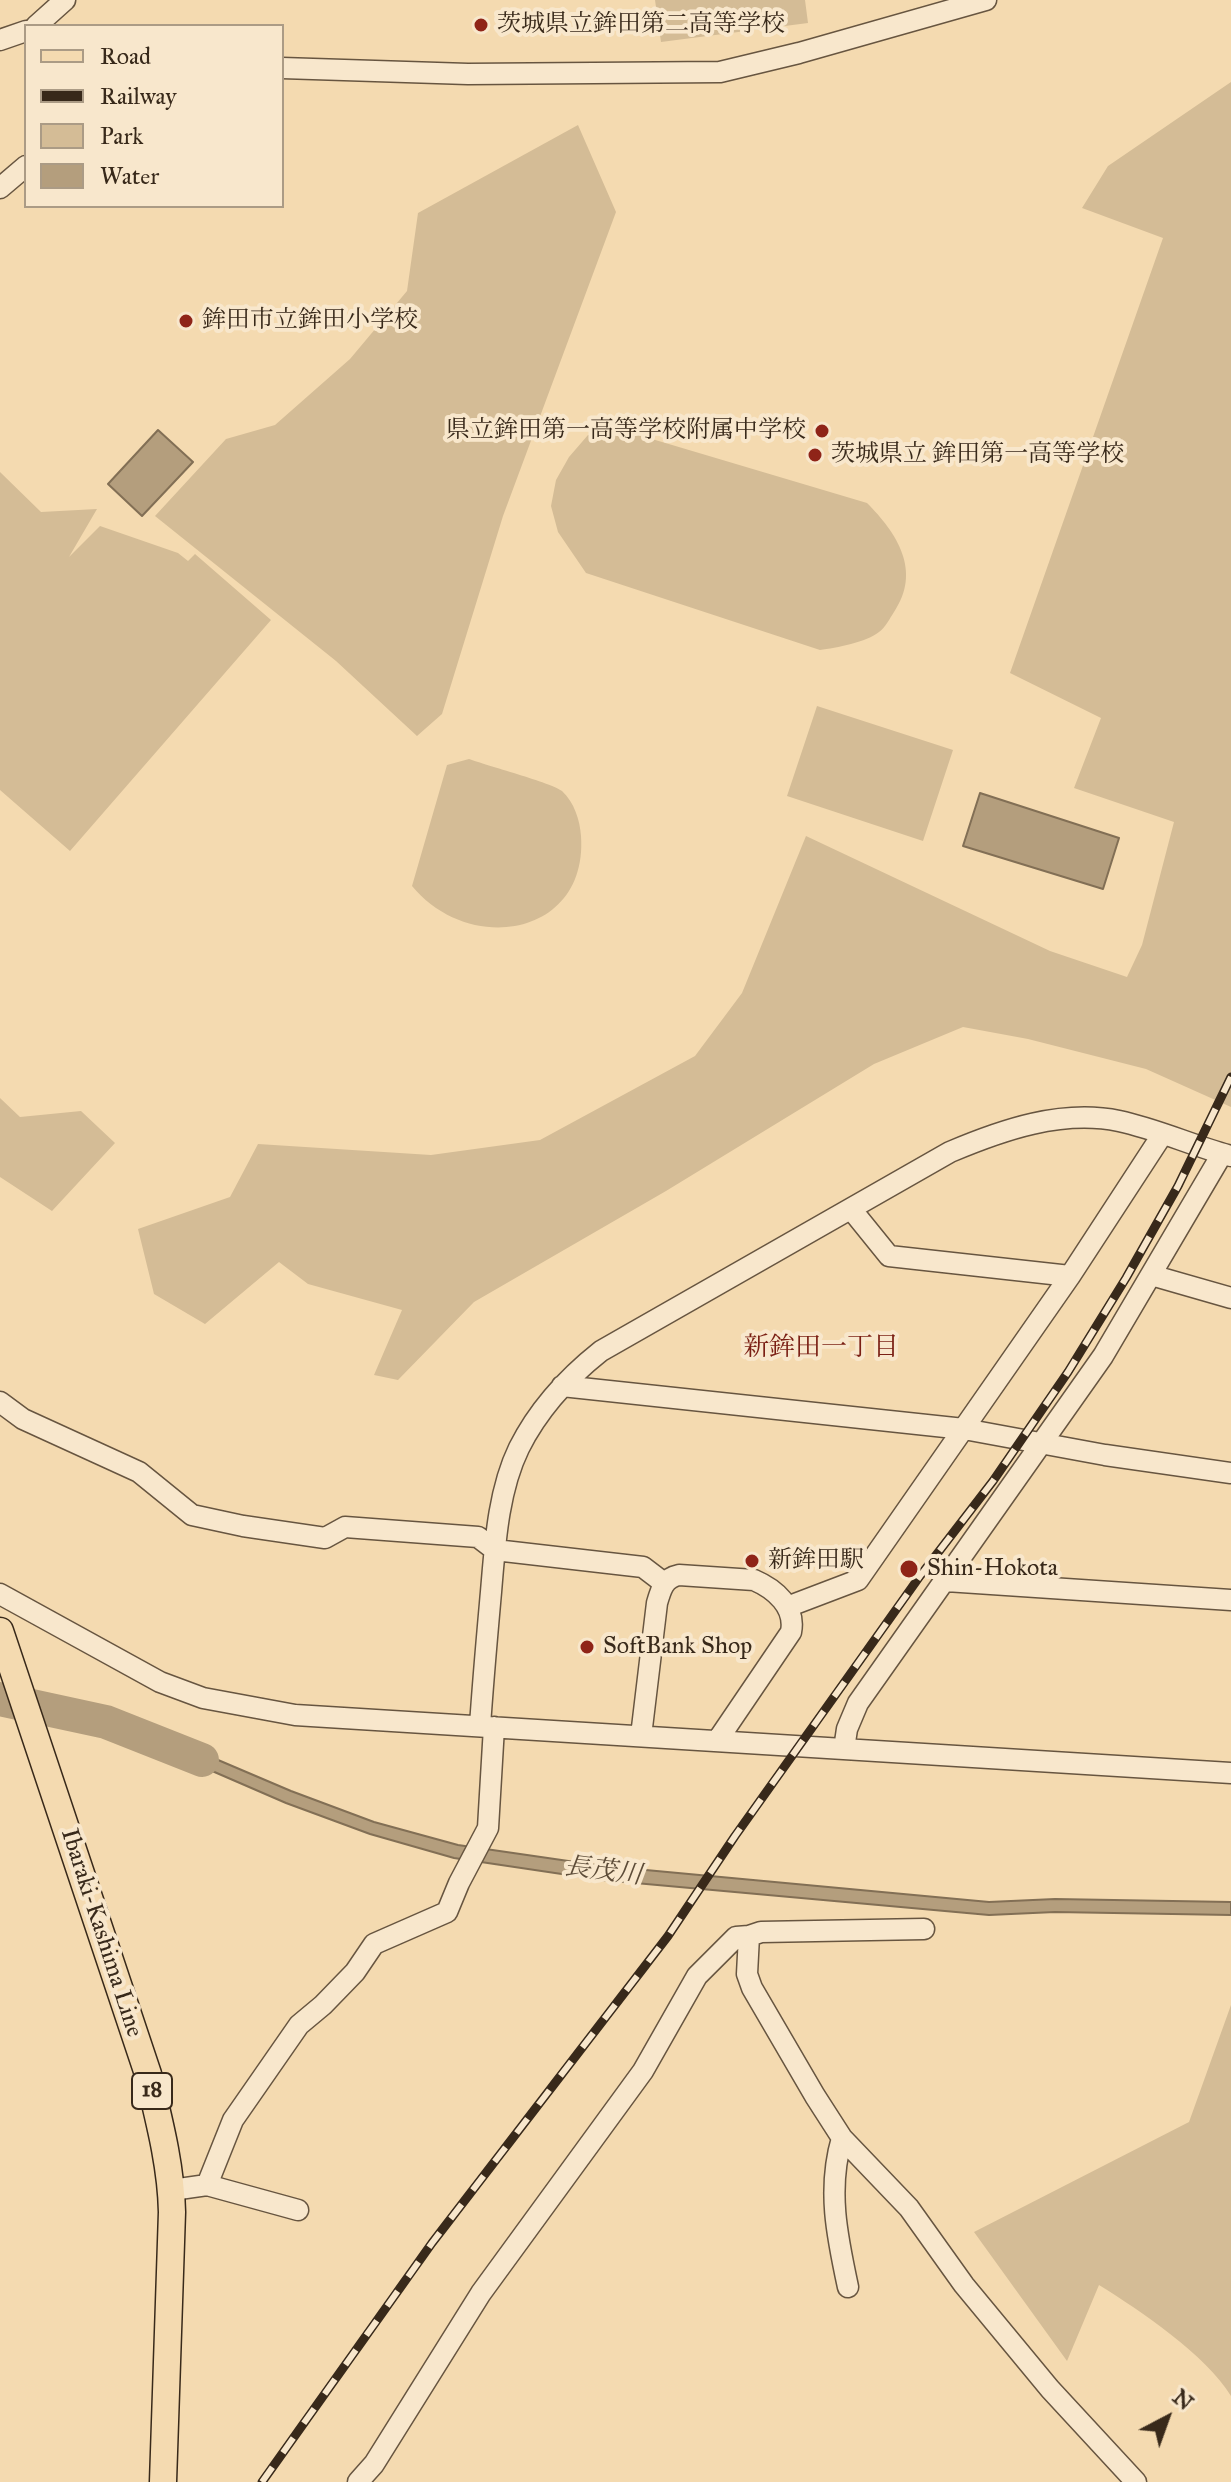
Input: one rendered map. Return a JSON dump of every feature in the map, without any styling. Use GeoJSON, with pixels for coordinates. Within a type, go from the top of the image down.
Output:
{"type":"FeatureCollection","features":[{"type":"Feature","properties":{"kind":"main road","name":"Ibaraki-Kashima Line"},"geometry":{"type":"LineString","coordinates":[[5,1651],[148,2074],[164,2143],[172,2190],[163,2482]]}},
{"type":"Feature","properties":{"kind":"street"},"geometry":{"type":"LineString","coordinates":[[38,24],[65,0]]}},
{"type":"Feature","properties":{"kind":"street"},"geometry":{"type":"LineString","coordinates":[[284,68],[468,74],[720,72],[986,0]]}},
{"type":"Feature","properties":{"kind":"street"},"geometry":{"type":"LineString","coordinates":[[0,40],[24,32]]}},
{"type":"Feature","properties":{"kind":"street"},"geometry":{"type":"LineString","coordinates":[[0,188],[24,168]]}},
{"type":"Feature","properties":{"kind":"street"},"geometry":{"type":"LineString","coordinates":[[207,2185],[233,2120],[299,2025],[355,1972],[374,1944],[447,1912],[459,1883],[484,1839],[488,1828],[487,1726],[495,1550],[502,1502],[517,1452],[530,1426],[562,1386],[601,1351],[950,1152],[1017,1127],[1064,1119],[1118,1121],[1226,1155],[1103,1356],[858,1703],[847,1729],[844,1749]]}},
{"type":"Feature","properties":{"kind":"street"},"geometry":{"type":"LineString","coordinates":[[787,1607],[858,1580],[1070,1276],[1162,1135]]}},
{"type":"Feature","properties":{"kind":"street"},"geometry":{"type":"LineString","coordinates":[[851,1209],[889,1256],[1070,1276]]}},
{"type":"Feature","properties":{"kind":"street"},"geometry":{"type":"LineString","coordinates":[[1151,1275],[1231,1298]]}},
{"type":"Feature","properties":{"kind":"street"},"geometry":{"type":"LineString","coordinates":[[562,1386],[964,1429],[1041,1445],[1231,1473]]}},
{"type":"Feature","properties":{"kind":"street"},"geometry":{"type":"LineString","coordinates":[[0,1402],[23,1419],[139,1472],[192,1515],[325,1538],[345,1527],[478,1537],[495,1550],[643,1567],[664,1583]]}},
{"type":"Feature","properties":{"kind":"street"},"geometry":{"type":"LineString","coordinates":[[641,1736],[657,1603],[664,1583],[679,1575],[754,1580],[774,1591],[787,1607],[791,1614],[791,1632],[717,1741]]}},
{"type":"Feature","properties":{"kind":"street"},"geometry":{"type":"LineString","coordinates":[[946,1581],[1231,1600]]}},
{"type":"Feature","properties":{"kind":"street"},"geometry":{"type":"LineString","coordinates":[[0,1594],[160,1682],[203,1698],[295,1715],[1231,1773]]}},
{"type":"Feature","properties":{"kind":"street"},"geometry":{"type":"LineString","coordinates":[[358,2482],[374,2464],[481,2293],[643,2071],[697,1976],[736,1937],[761,1932],[924,1929]]}},
{"type":"Feature","properties":{"kind":"street"},"geometry":{"type":"LineString","coordinates":[[749,1936],[747,1974],[752,1988],[842,2138],[909,2208],[964,2285],[1050,2389],[1136,2482]]}},
{"type":"Feature","properties":{"kind":"street"},"geometry":{"type":"LineString","coordinates":[[842,2138],[835,2164],[833,2210],[848,2287]]}},
{"type":"Feature","properties":{"kind":"street"},"geometry":{"type":"LineString","coordinates":[[172,2190],[207,2185],[298,2210]]}},
{"type":"Feature","properties":{"kind":"green space"},"geometry":{"type":"Polygon","coordinates":[[[655,0],[805,0],[808,23],[661,42],[655,0]]]}},
{"type":"Feature","properties":{"kind":"green space"},"geometry":{"type":"Polygon","coordinates":[[[1231,82],[1231,1107],[1146,1069],[1028,1039],[963,1027],[874,1064],[666,1191],[474,1302],[398,1380],[374,1375],[402,1310],[308,1284],[279,1262],[205,1324],[154,1294],[138,1229],[230,1197],[258,1144],[431,1155],[540,1140],[695,1056],[742,993],[806,836],[1050,951],[1127,977],[1142,945],[1174,822],[1074,788],[1101,718],[1010,673],[1163,238],[1082,208],[1108,166],[1231,82]]]}},
{"type":"Feature","properties":{"kind":"green space"},"geometry":{"type":"Polygon","coordinates":[[[578,125],[616,212],[503,516],[442,714],[417,736],[336,661],[155,516],[226,439],[275,425],[350,359],[407,291],[418,213],[578,125]]]}},
{"type":"Feature","properties":{"kind":"green space"},"geometry":{"type":"Polygon","coordinates":[[[615,428],[867,503],[896,540],[906,567],[902,597],[885,625],[867,639],[820,650],[586,573],[558,532],[551,506],[556,480],[569,457],[588,435],[615,428]]]}},
{"type":"Feature","properties":{"kind":"green space"},"geometry":{"type":"Polygon","coordinates":[[[0,472],[41,512],[97,509],[69,557],[100,526],[178,553],[188,561],[195,554],[271,620],[70,851],[0,790],[0,472]]]}},
{"type":"Feature","properties":{"kind":"green space"},"geometry":{"type":"Polygon","coordinates":[[[817,706],[953,750],[923,841],[787,796],[817,706]]]}},
{"type":"Feature","properties":{"kind":"green space"},"geometry":{"type":"Polygon","coordinates":[[[469,759],[562,791],[578,818],[581,836],[578,870],[566,896],[546,914],[521,925],[493,927],[464,922],[436,908],[412,886],[447,765],[469,759]]]}},
{"type":"Feature","properties":{"kind":"green space"},"geometry":{"type":"Polygon","coordinates":[[[0,1098],[20,1117],[81,1111],[115,1143],[52,1211],[0,1177],[0,1098]]]}},
{"type":"Feature","properties":{"kind":"green space"},"geometry":{"type":"Polygon","coordinates":[[[1231,2005],[1231,2396],[1206,2365],[1189,2350],[1153,2321],[1099,2285],[1067,2361],[974,2232],[1189,2122],[1231,2005]]]}},
{"type":"Feature","properties":{"kind":"water"},"geometry":{"type":"Polygon","coordinates":[[[158,430],[193,462],[142,516],[108,484],[158,430]]]}},
{"type":"Feature","properties":{"kind":"water"},"geometry":{"type":"Polygon","coordinates":[[[980,793],[1119,838],[1103,889],[963,846],[980,793]]]}},
{"type":"Feature","properties":{"kind":"water"},"geometry":{"type":"Polygon","coordinates":[[[164,1737],[291,1791],[374,1822],[458,1845],[603,1866],[989,1902],[1055,1899],[1231,1902],[1231,1915],[1055,1912],[989,1915],[602,1880],[454,1858],[370,1834],[286,1803],[159,1748],[164,1737]]]}},
{"type":"Feature","properties":{"kind":"waterway","name":"長茂川"},"geometry":{"type":"LineString","coordinates":[[0,1699],[106,1722],[202,1760]]}},
{"type":"Feature","properties":{"kind":"railway"},"geometry":{"type":"LineString","coordinates":[[262,2482],[432,2243],[668,1936],[735,1836],[920,1576],[993,1481],[1068,1372],[1126,1278],[1178,1186],[1231,1077]]}},
{"type":"Feature","properties":{"kind":"place","name":"茨城県立鉾田第二高等学校"},"geometry":{"type":"Point","coordinates":[481,25]}},
{"type":"Feature","properties":{"kind":"place","name":"鉾田市立鉾田小学校"},"geometry":{"type":"Point","coordinates":[186,321]}},
{"type":"Feature","properties":{"kind":"place","name":"県立鉾田第一高等学校附属中学校"},"geometry":{"type":"Point","coordinates":[822,431]}},
{"type":"Feature","properties":{"kind":"place","name":"茨城県立 鉾田第一高等学校"},"geometry":{"type":"Point","coordinates":[815,455]}},
{"type":"Feature","properties":{"kind":"place","name":"新鉾田駅"},"geometry":{"type":"Point","coordinates":[752,1561]}},
{"type":"Feature","properties":{"kind":"place","name":"Shin-Hokota"},"geometry":{"type":"Point","coordinates":[909,1569]}},
{"type":"Feature","properties":{"kind":"place","name":"SoftBank Shop"},"geometry":{"type":"Point","coordinates":[587,1647]}},
{"type":"Feature","properties":{"kind":"district","name":"新鉾田一丁目"},"geometry":{"type":"Point","coordinates":[821,1349]}}]}
